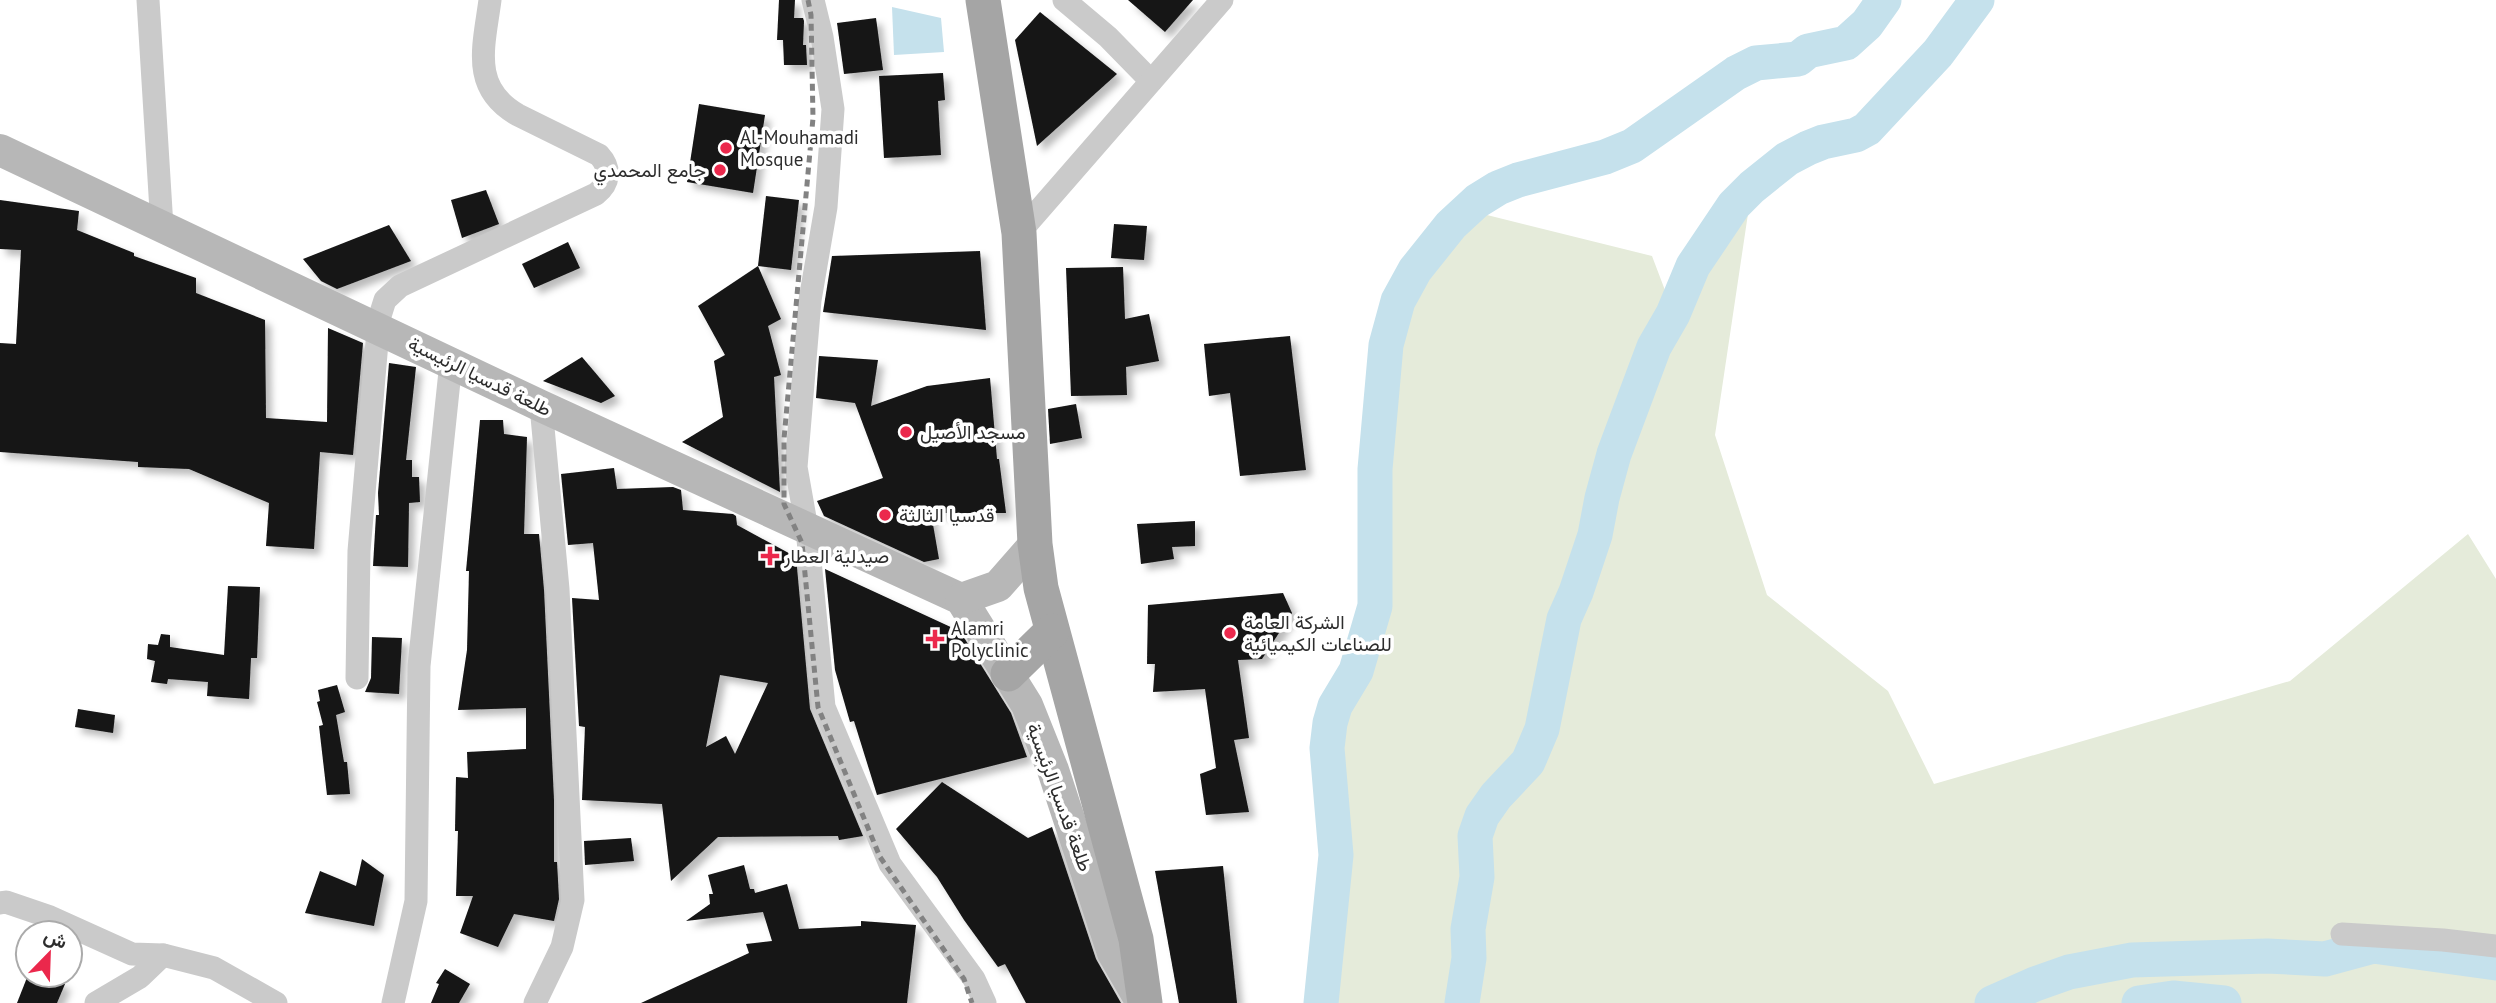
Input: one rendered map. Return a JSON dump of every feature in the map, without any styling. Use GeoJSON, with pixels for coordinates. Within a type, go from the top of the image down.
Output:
{"type":"FeatureCollection","features":[{"type":"Feature","properties":{"kind":"main road"},"geometry":{"type":"LineString","coordinates":[[983,0],[1019,233],[1035,544],[1041,588],[1136,939],[1144,1003]]}},
{"type":"Feature","properties":{"kind":"main road","name":"طلعة قدسيا الرئيسية"},"geometry":{"type":"LineString","coordinates":[[0,150],[541,406],[961,599],[1027,705],[1054,770],[1114,953],[1144,1003]]}},
{"type":"Feature","properties":{"kind":"main road"},"geometry":{"type":"LineString","coordinates":[[961,599],[998,586],[1035,544]]}},
{"type":"Feature","properties":{"kind":"main road"},"geometry":{"type":"LineString","coordinates":[[1008,674],[1052,631]]}},
{"type":"Feature","properties":{"kind":"street"},"geometry":{"type":"LineString","coordinates":[[148,0],[162,226]]}},
{"type":"Feature","properties":{"kind":"street"},"geometry":{"type":"LineString","coordinates":[[357,678],[359,551],[379,319],[385,300],[400,286],[596,194],[605,184],[608,172],[599,155],[518,116],[495,98],[483,72],[490,0]]}},
{"type":"Feature","properties":{"kind":"street"},"geometry":{"type":"LineString","coordinates":[[813,0],[822,37],[833,109],[826,207],[810,300],[796,467],[807,528],[824,708],[890,863],[974,979],[985,1003]]}},
{"type":"Feature","properties":{"kind":"street"},"geometry":{"type":"LineString","coordinates":[[1064,0],[1108,37],[1151,82]]}},
{"type":"Feature","properties":{"kind":"street"},"geometry":{"type":"LineString","coordinates":[[1019,233],[1222,0]]}},
{"type":"Feature","properties":{"kind":"street"},"geometry":{"type":"LineString","coordinates":[[393,1003],[416,901],[419,666],[451,362]]}},
{"type":"Feature","properties":{"kind":"street"},"geometry":{"type":"LineString","coordinates":[[535,1003],[562,947],[573,900],[558,589],[541,406]]}},
{"type":"Feature","properties":{"kind":"street"},"geometry":{"type":"LineString","coordinates":[[0,903],[6,902],[50,917],[132,954],[163,955],[214,968],[276,1003]]}},
{"type":"Feature","properties":{"kind":"street"},"geometry":{"type":"LineString","coordinates":[[2342,934],[2496,946]]}},
{"type":"Feature","properties":{"kind":"street"},"geometry":{"type":"LineString","coordinates":[[96,1003],[140,977],[163,955]]}},
{"type":"Feature","properties":{"kind":"green space"},"geometry":{"type":"Polygon","coordinates":[[[1752,187],[1715,435],[1767,595],[1888,691],[1934,784],[2290,681],[2468,534],[2496,579],[2496,1003],[2006,1003],[2086,970],[1992,1003],[1462,1003],[1468,974],[1467,946],[1458,1003],[1321,1003],[1336,855],[1330,723],[1356,671],[1375,606],[1376,454],[1386,345],[1415,270],[1467,210],[1652,256],[1674,314],[1680,299],[1752,187]],[[1673,317],[1631,412],[1600,519],[1673,317]],[[1587,558],[1558,644],[1547,695],[1587,558]],[[2267,956],[2139,963],[2313,959],[2267,956]]]}},
{"type":"Feature","properties":{"kind":"water"},"geometry":{"type":"Polygon","coordinates":[[[892,7],[941,18],[944,52],[894,55],[892,7]]]}},
{"type":"Feature","properties":{"kind":"building"},"geometry":{"type":"Polygon","coordinates":[[[779,0],[795,0],[794,18],[803,18],[803,45],[806,45],[807,65],[784,65],[783,40],[777,40],[779,0]]]}},
{"type":"Feature","properties":{"kind":"building"},"geometry":{"type":"Polygon","coordinates":[[[1128,0],[1193,0],[1165,32],[1128,0]]]}},
{"type":"Feature","properties":{"kind":"building"},"geometry":{"type":"Polygon","coordinates":[[[1040,12],[1117,74],[1037,146],[1015,40],[1040,12]]]}},
{"type":"Feature","properties":{"kind":"building"},"geometry":{"type":"Polygon","coordinates":[[[876,18],[883,70],[844,74],[837,23],[876,18]]]}},
{"type":"Feature","properties":{"kind":"building"},"geometry":{"type":"Polygon","coordinates":[[[943,73],[945,100],[938,101],[941,155],[884,158],[879,76],[943,73]]]}},
{"type":"Feature","properties":{"kind":"building","name":"Al-Mouhamadi Mosque"},"geometry":{"type":"Polygon","coordinates":[[[699,104],[765,115],[753,193],[687,182],[699,104]]]}},
{"type":"Feature","properties":{"kind":"building"},"geometry":{"type":"Polygon","coordinates":[[[486,190],[499,224],[462,238],[451,200],[486,190]]]}},
{"type":"Feature","properties":{"kind":"building"},"geometry":{"type":"Polygon","coordinates":[[[766,196],[799,200],[791,270],[758,266],[766,196]]]}},
{"type":"Feature","properties":{"kind":"building"},"geometry":{"type":"Polygon","coordinates":[[[0,200],[79,211],[77,230],[134,253],[134,256],[196,278],[196,293],[265,320],[266,418],[327,422],[328,328],[363,343],[353,455],[320,452],[314,549],[266,546],[269,503],[189,469],[138,467],[138,462],[0,452],[0,343],[16,344],[21,250],[0,249],[0,200]]]}},
{"type":"Feature","properties":{"kind":"building"},"geometry":{"type":"Polygon","coordinates":[[[1114,224],[1147,226],[1144,260],[1111,258],[1114,224]]]}},
{"type":"Feature","properties":{"kind":"building"},"geometry":{"type":"Polygon","coordinates":[[[389,225],[411,261],[337,289],[321,281],[303,259],[389,225]]]}},
{"type":"Feature","properties":{"kind":"building"},"geometry":{"type":"Polygon","coordinates":[[[568,242],[580,268],[534,288],[522,264],[568,242]]]}},
{"type":"Feature","properties":{"kind":"building"},"geometry":{"type":"Polygon","coordinates":[[[980,251],[986,330],[823,312],[832,256],[980,251]]]}},
{"type":"Feature","properties":{"kind":"building"},"geometry":{"type":"Polygon","coordinates":[[[758,266],[781,319],[768,326],[781,375],[774,377],[780,492],[682,442],[723,417],[714,361],[725,355],[698,306],[758,266]]]}},
{"type":"Feature","properties":{"kind":"building"},"geometry":{"type":"Polygon","coordinates":[[[1123,267],[1125,319],[1149,314],[1159,361],[1126,367],[1127,395],[1071,396],[1066,268],[1123,267]]]}},
{"type":"Feature","properties":{"kind":"building"},"geometry":{"type":"Polygon","coordinates":[[[1290,336],[1306,470],[1240,476],[1230,393],[1209,396],[1204,344],[1290,336]]]}},
{"type":"Feature","properties":{"kind":"building"},"geometry":{"type":"Polygon","coordinates":[[[819,356],[878,360],[871,406],[927,386],[990,378],[997,459],[1006,513],[931,513],[939,559],[924,562],[824,516],[817,501],[883,478],[855,403],[816,398],[819,356]]]}},
{"type":"Feature","properties":{"kind":"building"},"geometry":{"type":"Polygon","coordinates":[[[582,357],[615,396],[601,403],[543,381],[582,357]]]}},
{"type":"Feature","properties":{"kind":"building"},"geometry":{"type":"Polygon","coordinates":[[[389,363],[416,367],[406,460],[412,460],[412,477],[419,477],[420,502],[409,503],[408,567],[373,566],[389,363]]]}},
{"type":"Feature","properties":{"kind":"building"},"geometry":{"type":"Polygon","coordinates":[[[1076,404],[1082,438],[1050,444],[1048,409],[1076,404]]]}},
{"type":"Feature","properties":{"kind":"building"},"geometry":{"type":"Polygon","coordinates":[[[480,420],[503,420],[504,434],[527,437],[524,534],[539,534],[554,800],[554,862],[557,862],[559,899],[554,921],[514,914],[498,947],[460,933],[473,896],[456,896],[456,777],[468,778],[467,752],[526,749],[526,708],[458,710],[467,650],[469,571],[466,571],[480,420]]]}},
{"type":"Feature","properties":{"kind":"building"},"geometry":{"type":"Polygon","coordinates":[[[614,468],[617,489],[673,487],[681,490],[683,510],[733,514],[736,516],[737,525],[796,557],[810,709],[863,836],[839,840],[838,836],[718,837],[671,881],[662,804],[582,800],[585,727],[579,726],[572,598],[599,600],[593,543],[568,545],[561,474],[614,468]],[[720,675],[706,747],[726,736],[735,754],[768,683],[720,675]]]}},
{"type":"Feature","properties":{"kind":"building"},"geometry":{"type":"Polygon","coordinates":[[[1195,521],[1195,546],[1172,547],[1174,559],[1141,564],[1137,524],[1195,521]]]}},
{"type":"Feature","properties":{"kind":"building"},"geometry":{"type":"Polygon","coordinates":[[[825,569],[955,629],[963,636],[1011,713],[1027,757],[877,795],[854,721],[850,722],[835,670],[825,569]]]}},
{"type":"Feature","properties":{"kind":"building"},"geometry":{"type":"Polygon","coordinates":[[[228,586],[260,587],[257,658],[251,658],[249,699],[207,696],[208,682],[168,679],[167,684],[151,682],[155,661],[147,659],[148,644],[158,645],[161,634],[170,635],[170,647],[224,655],[228,586]]]}},
{"type":"Feature","properties":{"kind":"building"},"geometry":{"type":"Polygon","coordinates":[[[1283,593],[1292,613],[1262,659],[1238,660],[1249,738],[1234,740],[1249,812],[1206,815],[1200,774],[1216,768],[1205,689],[1153,692],[1155,664],[1147,664],[1148,605],[1283,593]]]}},
{"type":"Feature","properties":{"kind":"building"},"geometry":{"type":"Polygon","coordinates":[[[372,637],[402,638],[399,694],[365,692],[371,678],[372,637]]]}},
{"type":"Feature","properties":{"kind":"building"},"geometry":{"type":"Polygon","coordinates":[[[337,685],[345,712],[336,715],[344,762],[347,762],[350,794],[327,795],[318,690],[337,685]]]}},
{"type":"Feature","properties":{"kind":"building"},"geometry":{"type":"Polygon","coordinates":[[[78,709],[115,715],[113,733],[75,727],[78,709]]]}},
{"type":"Feature","properties":{"kind":"building"},"geometry":{"type":"Polygon","coordinates":[[[942,782],[1028,838],[1052,827],[1096,959],[1121,1003],[1026,1003],[1005,964],[998,967],[937,877],[896,829],[942,782]]]}},
{"type":"Feature","properties":{"kind":"building"},"geometry":{"type":"Polygon","coordinates":[[[631,838],[634,861],[585,865],[584,841],[631,838]]]}},
{"type":"Feature","properties":{"kind":"building"},"geometry":{"type":"Polygon","coordinates":[[[362,859],[384,875],[374,926],[305,913],[320,871],[356,886],[362,859]]]}},
{"type":"Feature","properties":{"kind":"building"},"geometry":{"type":"Polygon","coordinates":[[[744,865],[750,889],[754,889],[755,893],[787,884],[799,929],[861,926],[861,921],[916,925],[907,1003],[641,1003],[749,953],[746,944],[772,941],[763,912],[686,921],[710,904],[709,894],[713,894],[708,875],[744,865]]]}},
{"type":"Feature","properties":{"kind":"building"},"geometry":{"type":"Polygon","coordinates":[[[1223,866],[1237,1003],[1179,1003],[1155,871],[1223,866]]]}},
{"type":"Feature","properties":{"kind":"building"},"geometry":{"type":"Polygon","coordinates":[[[445,969],[470,984],[459,1003],[431,1003],[439,984],[436,983],[445,969]]]}},
{"type":"Feature","properties":{"kind":"building"},"geometry":{"type":"Polygon","coordinates":[[[22,989],[63,989],[57,1003],[17,1003],[22,989]]]}},
{"type":"Feature","properties":{"kind":"waterway"},"geometry":{"type":"LineString","coordinates":[[1321,1003],[1336,855],[1327,748],[1330,723],[1335,706],[1356,671],[1375,606],[1375,469],[1386,345],[1398,301],[1415,270],[1451,225],[1477,201],[1498,188],[1518,180],[1605,157],[1632,146],[1736,73],[1756,63],[1798,59],[1808,51],[1846,43],[1867,24],[1884,0]]}},
{"type":"Feature","properties":{"kind":"waterway"},"geometry":{"type":"LineString","coordinates":[[1462,1003],[1469,958],[1468,929],[1477,877],[1475,836],[1482,816],[1496,796],[1528,762],[1542,729],[1564,619],[1595,535],[1614,454],[1654,347],[1673,314],[1693,266],[1734,205],[1787,159],[1823,142],[1856,135],[1867,129],[1938,53],[1977,0]]}},
{"type":"Feature","properties":{"kind":"waterway"},"geometry":{"type":"LineString","coordinates":[[1992,1003],[2069,972],[2132,960],[2267,956],[2325,959],[2373,946],[2496,963]]}},
{"type":"Feature","properties":{"kind":"waterway"},"geometry":{"type":"LineString","coordinates":[[2139,1003],[2173,998],[2224,1003]]}},
{"type":"Feature","properties":{"kind":"railway"},"geometry":{"type":"LineString","coordinates":[[808,0],[811,15],[813,118],[784,439],[784,504],[802,543],[818,707],[880,857],[964,979],[972,1003]]}},
{"type":"Feature","properties":{"kind":"place","name":"Al-Mouhamadi Mosque"},"geometry":{"type":"Point","coordinates":[726,148]}},
{"type":"Feature","properties":{"kind":"place","name":"جامع المحمدي"},"geometry":{"type":"Point","coordinates":[720,170]}},
{"type":"Feature","properties":{"kind":"place","name":"مسجد الأصيل"},"geometry":{"type":"Point","coordinates":[906,432]}},
{"type":"Feature","properties":{"kind":"place","name":"قدسيا الثالثة"},"geometry":{"type":"Point","coordinates":[885,515]}},
{"type":"Feature","properties":{"kind":"place","name":"صيدلية العطار"},"geometry":{"type":"Point","coordinates":[770,556]}},
{"type":"Feature","properties":{"kind":"place","name":"الشركة العامة للصناعات الكيميائية"},"geometry":{"type":"Point","coordinates":[1230,633]}},
{"type":"Feature","properties":{"kind":"place","name":"Alamri Polyclinic"},"geometry":{"type":"Point","coordinates":[935,639]}}]}
